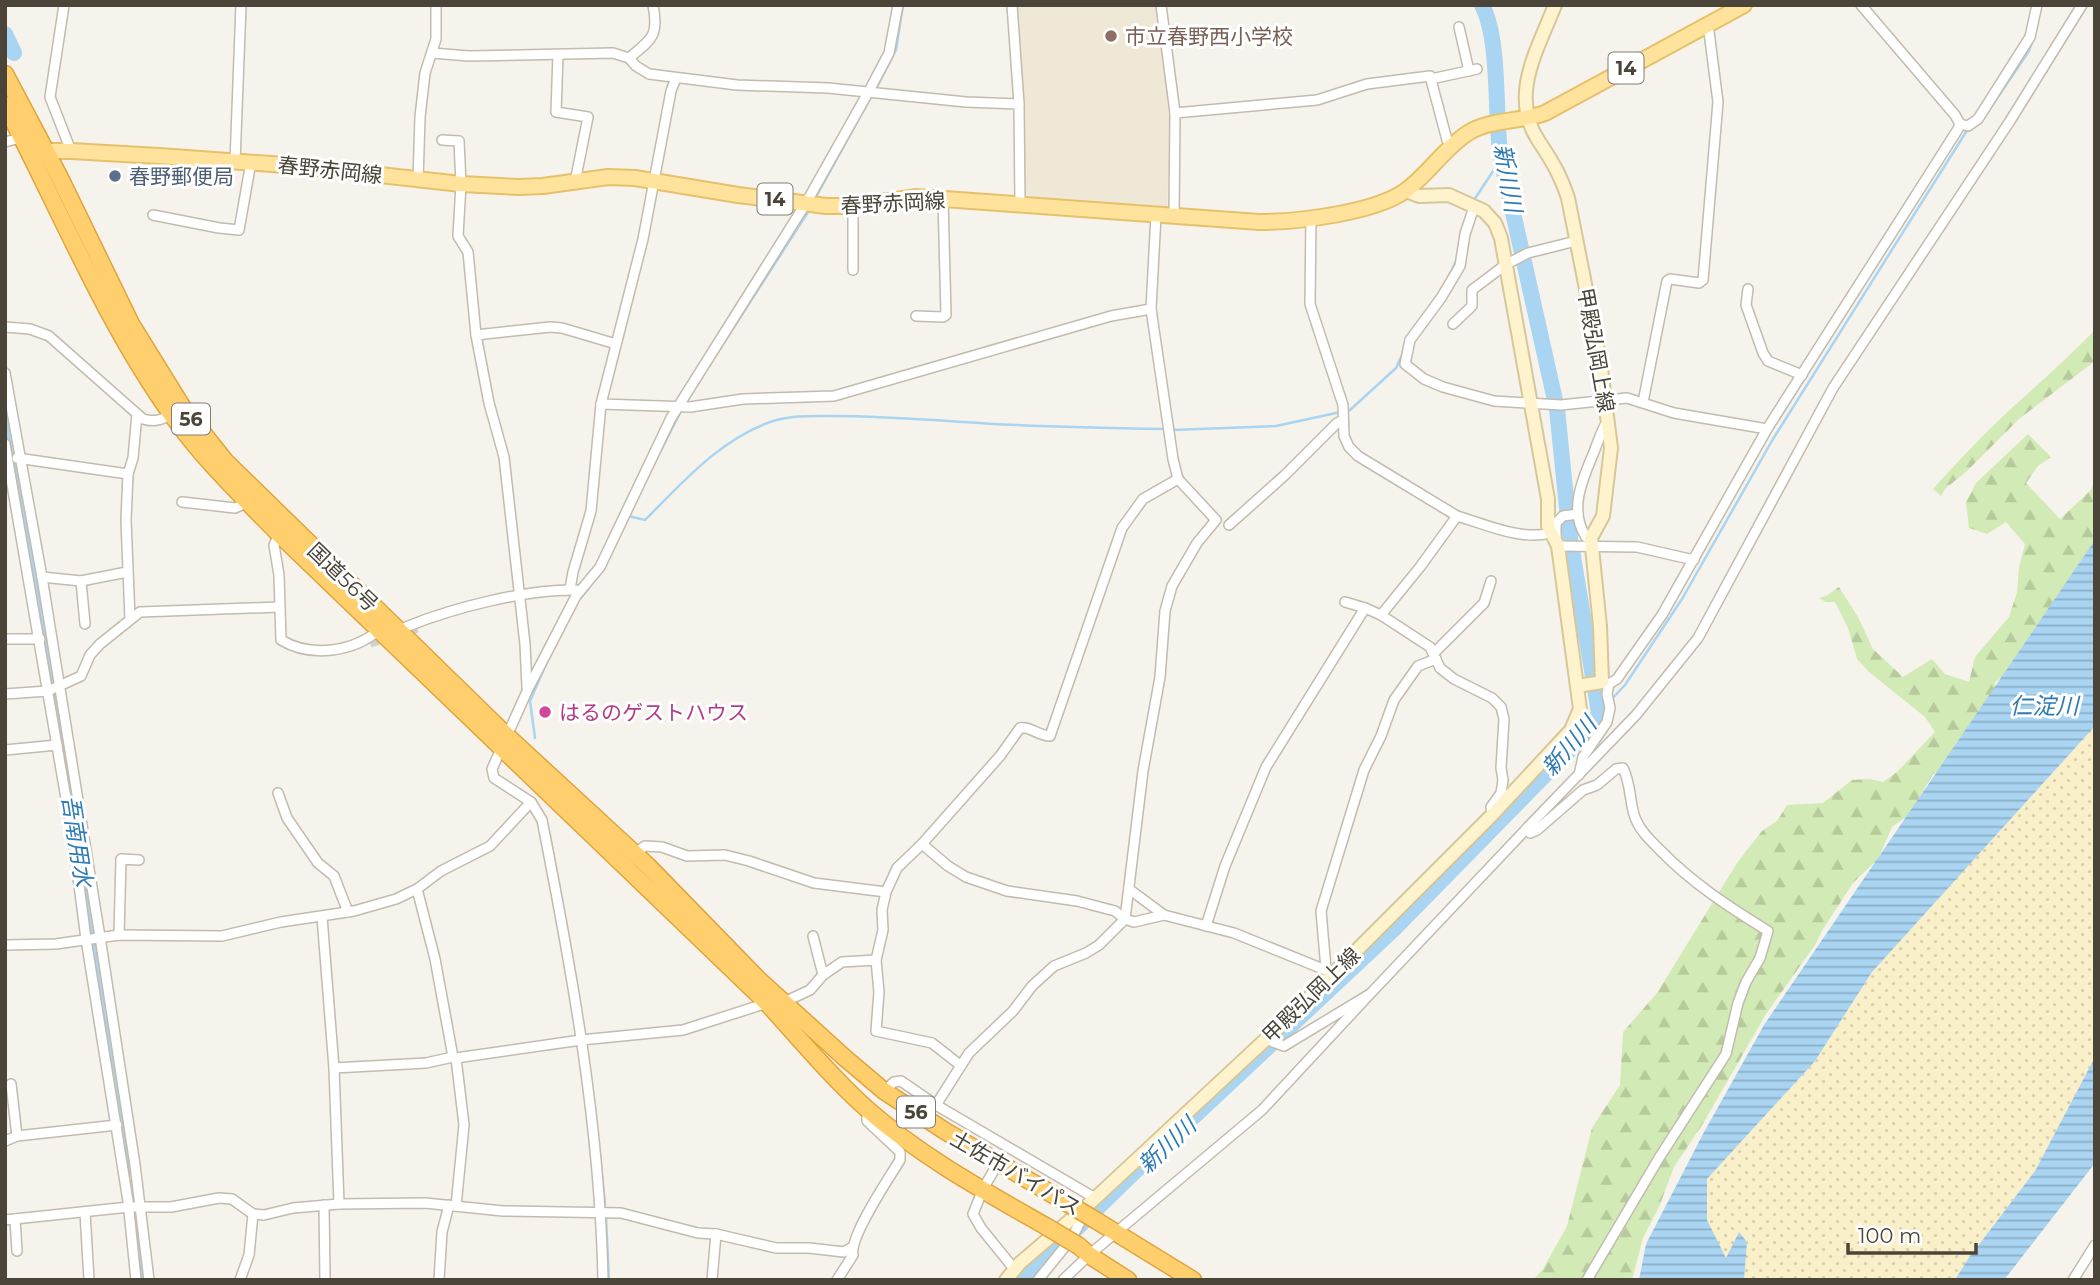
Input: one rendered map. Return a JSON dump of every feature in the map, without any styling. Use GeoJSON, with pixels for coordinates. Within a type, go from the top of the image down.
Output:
{"type":"FeatureCollection","features":[{"type":"Feature","properties":{"kind":"highway","name":"国道56号"},"geometry":{"type":"LineString","coordinates":[[5,74],[21,137]]}},
{"type":"Feature","properties":{"kind":"highway","name":"国道56号"},"geometry":{"type":"LineString","coordinates":[[5,105],[21,137],[39,154],[157,370],[177,412],[214,468],[375,637],[504,741],[635,853],[775,1003]]}},
{"type":"Feature","properties":{"kind":"highway","name":"国道56号"},"geometry":{"type":"LineString","coordinates":[[177,412],[401,633],[504,741],[775,1003]]}},
{"type":"Feature","properties":{"kind":"highway","name":"土佐市バイパス"},"geometry":{"type":"LineString","coordinates":[[775,1003],[884,1090],[945,1131],[1193,1280]]}},
{"type":"Feature","properties":{"kind":"highway","name":"土佐市バイパス"},"geometry":{"type":"LineString","coordinates":[[775,1003],[830,1073],[867,1109],[909,1142],[1128,1280]]}},
{"type":"Feature","properties":{"kind":"main road","name":"甲殿弘岡上線"},"geometry":{"type":"LineString","coordinates":[[1555,5],[1525,87],[1524,102],[1538,139],[1548,151],[1568,198],[1606,399],[1611,448],[1603,516],[1592,542],[1606,683]]}},
{"type":"Feature","properties":{"kind":"main road","name":"春野赤岡線"},"geometry":{"type":"LineString","coordinates":[[39,154],[71,151],[251,162],[418,180],[518,187],[608,177],[654,181],[738,195],[853,206],[917,197],[1259,222],[1311,218],[1385,202],[1406,191],[1452,145],[1468,133],[1545,113],[1744,5]]}},
{"type":"Feature","properties":{"kind":"main road","name":"甲殿弘岡上線"},"geometry":{"type":"LineString","coordinates":[[1006,1280],[1265,1039],[1329,972],[1492,815],[1571,730],[1580,709],[1562,542],[1548,499],[1501,238],[1495,223],[1484,211],[1449,195],[1419,196],[1406,191]]}},
{"type":"Feature","properties":{"kind":"main road"},"geometry":{"type":"LineString","coordinates":[[1577,686],[1606,683]]}},
{"type":"Feature","properties":{"kind":"street"},"geometry":{"type":"LineString","coordinates":[[64,5],[50,97],[71,151]]}},
{"type":"Feature","properties":{"kind":"street"},"geometry":{"type":"LineString","coordinates":[[235,162],[241,5]]}},
{"type":"Feature","properties":{"kind":"street"},"geometry":{"type":"LineString","coordinates":[[418,180],[425,73],[436,39],[436,5]]}},
{"type":"Feature","properties":{"kind":"street"},"geometry":{"type":"LineString","coordinates":[[629,58],[655,33],[657,24],[653,5]]}},
{"type":"Feature","properties":{"kind":"street"},"geometry":{"type":"LineString","coordinates":[[603,1280],[601,1211],[581,1040],[570,965],[542,820],[531,802],[494,778],[492,769],[528,689],[582,590],[600,567],[666,428],[806,203],[869,91],[889,53],[898,5]]}},
{"type":"Feature","properties":{"kind":"street"},"geometry":{"type":"LineString","coordinates":[[1012,5],[1019,104],[1020,205]]}},
{"type":"Feature","properties":{"kind":"street"},"geometry":{"type":"LineString","coordinates":[[1161,5],[1175,113],[1174,216]]}},
{"type":"Feature","properties":{"kind":"street"},"geometry":{"type":"LineString","coordinates":[[1861,5],[1960,124],[1968,126],[1978,119],[2031,37],[2037,5]]}},
{"type":"Feature","properties":{"kind":"street"},"geometry":{"type":"LineString","coordinates":[[1063,1280],[1088,1254],[1116,1234],[1262,1110],[1636,715],[1698,638],[1833,388],[2010,121],[2082,5]]}},
{"type":"Feature","properties":{"kind":"street"},"geometry":{"type":"LineString","coordinates":[[1643,402],[1667,282],[1670,279],[1699,283],[1703,280],[1718,102],[1708,24]]}},
{"type":"Feature","properties":{"kind":"street"},"geometry":{"type":"LineString","coordinates":[[1431,79],[1473,70],[1458,27]]}},
{"type":"Feature","properties":{"kind":"street"},"geometry":{"type":"LineString","coordinates":[[432,53],[469,56],[613,53],[629,58],[649,74],[676,78],[737,85],[828,88],[967,102],[1019,104]]}},
{"type":"Feature","properties":{"kind":"street"},"geometry":{"type":"LineString","coordinates":[[558,55],[556,112],[588,117],[575,182]]}},
{"type":"Feature","properties":{"kind":"street"},"geometry":{"type":"LineString","coordinates":[[1175,113],[1317,100],[1367,84],[1430,76],[1447,140],[1452,145]]}},
{"type":"Feature","properties":{"kind":"street"},"geometry":{"type":"LineString","coordinates":[[570,589],[591,511],[601,404],[643,239],[670,92],[676,78]]}},
{"type":"Feature","properties":{"kind":"street"},"geometry":{"type":"LineString","coordinates":[[1578,776],[1583,758],[1607,722],[1610,708],[1606,683],[1617,678],[1662,615],[1767,429],[1960,124]]}},
{"type":"Feature","properties":{"kind":"street"},"geometry":{"type":"LineString","coordinates":[[442,140],[459,141],[461,184],[458,236],[468,252],[476,335],[486,391],[504,457],[528,689]]}},
{"type":"Feature","properties":{"kind":"street"},"geometry":{"type":"LineString","coordinates":[[153,215],[239,230],[251,162]]}},
{"type":"Feature","properties":{"kind":"street"},"geometry":{"type":"LineString","coordinates":[[916,316],[946,315],[943,199]]}},
{"type":"Feature","properties":{"kind":"street"},"geometry":{"type":"LineString","coordinates":[[1471,205],[1460,266],[1441,299],[1410,340],[1405,364],[1424,379],[1476,398],[1561,405],[1627,398],[1674,413],[1767,429]]}},
{"type":"Feature","properties":{"kind":"street"},"geometry":{"type":"LineString","coordinates":[[853,206],[853,270]]}},
{"type":"Feature","properties":{"kind":"street"},"geometry":{"type":"LineString","coordinates":[[936,1105],[969,1053],[1013,1011],[1032,986],[1054,966],[1099,945],[1125,919],[1143,771],[1160,677],[1165,611],[1172,586],[1197,544],[1216,520],[1178,478],[1151,309],[1156,215]]}},
{"type":"Feature","properties":{"kind":"street"},"geometry":{"type":"LineString","coordinates":[[1311,218],[1310,304],[1343,405],[1343,436],[1358,456],[1457,516],[1562,542],[1637,547],[1694,560]]}},
{"type":"Feature","properties":{"kind":"street"},"geometry":{"type":"LineString","coordinates":[[1453,324],[1472,306],[1472,290],[1505,265],[1528,253],[1576,241]]}},
{"type":"Feature","properties":{"kind":"street"},"geometry":{"type":"LineString","coordinates":[[1748,289],[1746,305],[1768,361],[1802,375]]}},
{"type":"Feature","properties":{"kind":"street"},"geometry":{"type":"LineString","coordinates":[[601,404],[690,407],[743,399],[834,396],[1111,316],[1151,309]]}},
{"type":"Feature","properties":{"kind":"street"},"geometry":{"type":"LineString","coordinates":[[5,327],[30,329],[49,336],[137,414],[151,422],[177,412]]}},
{"type":"Feature","properties":{"kind":"street"},"geometry":{"type":"LineString","coordinates":[[476,335],[550,327],[616,344]]}},
{"type":"Feature","properties":{"kind":"street"},"geometry":{"type":"LineString","coordinates":[[5,373],[42,577],[54,688],[135,1207],[136,1280]]}},
{"type":"Feature","properties":{"kind":"street"},"geometry":{"type":"LineString","coordinates":[[130,620],[127,572],[128,474],[133,457],[137,414]]}},
{"type":"Feature","properties":{"kind":"street"},"geometry":{"type":"LineString","coordinates":[[1229,525],[1343,418]]}},
{"type":"Feature","properties":{"kind":"street"},"geometry":{"type":"LineString","coordinates":[[1562,542],[1556,523],[1571,515],[1580,485],[1608,420]]}},
{"type":"Feature","properties":{"kind":"street"},"geometry":{"type":"LineString","coordinates":[[5,444],[40,639],[54,688],[57,745],[93,937],[117,1125],[149,1280]]}},
{"type":"Feature","properties":{"kind":"street"},"geometry":{"type":"LineString","coordinates":[[8,458],[128,474]]}},
{"type":"Feature","properties":{"kind":"street"},"geometry":{"type":"LineString","coordinates":[[960,1065],[932,1043],[876,1031],[879,992],[876,960],[883,930],[882,910],[886,892],[897,868],[922,844],[1000,756],[1020,728],[1025,727],[1050,736],[1122,528],[1143,499],[1178,478]]}},
{"type":"Feature","properties":{"kind":"street"},"geometry":{"type":"LineString","coordinates":[[182,502],[235,508],[248,502]]}},
{"type":"Feature","properties":{"kind":"street"},"geometry":{"type":"LineString","coordinates":[[1571,515],[1592,542]]}},
{"type":"Feature","properties":{"kind":"street"},"geometry":{"type":"LineString","coordinates":[[1381,615],[1457,516]]}},
{"type":"Feature","properties":{"kind":"street"},"geometry":{"type":"LineString","coordinates":[[279,534],[274,545],[279,575],[281,640],[291,646],[326,652],[344,650],[375,637]]}},
{"type":"Feature","properties":{"kind":"street"},"geometry":{"type":"LineString","coordinates":[[42,577],[81,581],[127,572]]}},
{"type":"Feature","properties":{"kind":"street"},"geometry":{"type":"LineString","coordinates":[[81,581],[85,624]]}},
{"type":"Feature","properties":{"kind":"street"},"geometry":{"type":"LineString","coordinates":[[1129,889],[1164,915],[1234,933],[1329,972],[1321,911],[1364,771],[1394,700],[1418,666],[1435,656],[1485,603],[1491,581]]}},
{"type":"Feature","properties":{"kind":"street"},"geometry":{"type":"LineString","coordinates":[[401,633],[411,625],[450,612],[520,596],[570,589],[582,590]]}},
{"type":"Feature","properties":{"kind":"street"},"geometry":{"type":"LineString","coordinates":[[1345,602],[1381,615],[1430,647],[1440,668],[1454,680],[1492,698],[1501,707],[1504,719],[1501,768],[1503,780],[1501,793],[1491,807],[1492,815]]}},
{"type":"Feature","properties":{"kind":"street"},"geometry":{"type":"LineString","coordinates":[[5,694],[54,688],[81,676],[90,655],[139,612],[279,607]]}},
{"type":"Feature","properties":{"kind":"street"},"geometry":{"type":"LineString","coordinates":[[1206,926],[1226,866],[1266,767],[1365,608]]}},
{"type":"Feature","properties":{"kind":"street"},"geometry":{"type":"LineString","coordinates":[[418,628],[449,617],[450,612]]}},
{"type":"Feature","properties":{"kind":"street"},"geometry":{"type":"LineString","coordinates":[[341,649],[375,637]]}},
{"type":"Feature","properties":{"kind":"street"},"geometry":{"type":"LineString","coordinates":[[5,639],[40,639]]}},
{"type":"Feature","properties":{"kind":"street"},"geometry":{"type":"LineString","coordinates":[[5,750],[57,745]]}},
{"type":"Feature","properties":{"kind":"street"},"geometry":{"type":"LineString","coordinates":[[1529,826],[1530,833],[1538,830],[1583,790],[1597,785],[1616,769],[1623,768],[1628,777],[1635,819],[1646,835],[1685,876],[1768,931],[1760,958],[1738,1003],[1726,1054],[1659,1158],[1587,1280]]}},
{"type":"Feature","properties":{"kind":"street"},"geometry":{"type":"LineString","coordinates":[[278,793],[288,818],[318,863],[334,877],[348,912]]}},
{"type":"Feature","properties":{"kind":"street"},"geometry":{"type":"LineString","coordinates":[[5,944],[56,944],[119,935],[222,936],[281,922],[348,912],[396,899],[417,889],[441,871],[490,846],[531,802]]}},
{"type":"Feature","properties":{"kind":"street"},"geometry":{"type":"LineString","coordinates":[[922,844],[966,877],[1007,891],[1077,901],[1115,911],[1134,922],[1164,915]]}},
{"type":"Feature","properties":{"kind":"street"},"geometry":{"type":"LineString","coordinates":[[635,853],[645,846],[662,847],[687,856],[725,855],[814,883],[886,892]]}},
{"type":"Feature","properties":{"kind":"street"},"geometry":{"type":"LineString","coordinates":[[119,935],[121,859],[139,860]]}},
{"type":"Feature","properties":{"kind":"street"},"geometry":{"type":"LineString","coordinates":[[417,889],[435,959],[455,1057],[464,1125],[453,1206],[442,1232],[439,1280]]}},
{"type":"Feature","properties":{"kind":"street"},"geometry":{"type":"LineString","coordinates":[[321,917],[334,1068],[339,1204]]}},
{"type":"Feature","properties":{"kind":"street"},"geometry":{"type":"LineString","coordinates":[[813,936],[823,975]]}},
{"type":"Feature","properties":{"kind":"street"},"geometry":{"type":"LineString","coordinates":[[334,1068],[426,1063],[581,1040],[683,1030],[810,990],[823,975],[842,962],[876,960]]}},
{"type":"Feature","properties":{"kind":"street"},"geometry":{"type":"LineString","coordinates":[[1265,1039],[1284,1046],[1369,995]]}},
{"type":"Feature","properties":{"kind":"street"},"geometry":{"type":"LineString","coordinates":[[884,1090],[894,1082],[901,1081],[1092,1201],[1072,1238],[1038,1280]]}},
{"type":"Feature","properties":{"kind":"street"},"geometry":{"type":"LineString","coordinates":[[11,1084],[17,1136]]}},
{"type":"Feature","properties":{"kind":"street"},"geometry":{"type":"LineString","coordinates":[[17,1251],[10,1219],[171,1206],[219,1198],[233,1199],[253,1214],[264,1215],[293,1208],[339,1204],[425,1203],[503,1211],[601,1211],[621,1213],[698,1233],[716,1234],[776,1248],[844,1252],[851,1248],[863,1222],[900,1160],[900,1152],[867,1121],[867,1109]]}},
{"type":"Feature","properties":{"kind":"street"},"geometry":{"type":"LineString","coordinates":[[5,1141],[17,1136],[117,1125]]}},
{"type":"Feature","properties":{"kind":"street"},"geometry":{"type":"LineString","coordinates":[[998,1163],[973,1214],[1015,1270]]}},
{"type":"Feature","properties":{"kind":"street"},"geometry":{"type":"LineString","coordinates":[[324,1205],[325,1279]]}},
{"type":"Feature","properties":{"kind":"street"},"geometry":{"type":"LineString","coordinates":[[85,1212],[89,1280]]}},
{"type":"Feature","properties":{"kind":"street"},"geometry":{"type":"LineString","coordinates":[[240,1280],[249,1255],[253,1214]]}},
{"type":"Feature","properties":{"kind":"street"},"geometry":{"type":"LineString","coordinates":[[712,1280],[716,1234]]}},
{"type":"Feature","properties":{"kind":"street"},"geometry":{"type":"LineString","coordinates":[[2073,1280],[2095,1245]]}},
{"type":"Feature","properties":{"kind":"street"},"geometry":{"type":"LineString","coordinates":[[837,1280],[853,1255],[851,1248]]}},
{"type":"Feature","properties":{"kind":"shaded area"},"geometry":{"type":"Polygon","coordinates":[[[1017,5],[1156,5],[1171,111],[1167,210],[1026,201],[1024,106],[1017,5]]]}},
{"type":"Feature","properties":{"kind":"green space"},"geometry":{"type":"Polygon","coordinates":[[[2095,330],[2095,361],[2019,419],[1966,472],[1946,488],[1941,496],[1933,489],[1989,430],[2095,330]]]}},
{"type":"Feature","properties":{"kind":"green space"},"geometry":{"type":"Polygon","coordinates":[[[2028,434],[2051,457],[2038,466],[2026,483],[2060,519],[2091,490],[2095,480],[2095,550],[2009,673],[1995,682],[1996,700],[1949,766],[1933,774],[1909,815],[1892,827],[1878,859],[1853,883],[1815,945],[1766,1014],[1704,1122],[1674,1167],[1659,1207],[1643,1238],[1632,1280],[1533,1280],[1543,1269],[1567,1226],[1592,1128],[1620,1085],[1623,1032],[1657,993],[1737,863],[1762,831],[1777,821],[1787,805],[1823,803],[1852,780],[1870,779],[1883,782],[1897,772],[1935,732],[1925,717],[1869,672],[1857,659],[1848,628],[1835,602],[1826,602],[1819,598],[1839,587],[1858,617],[1873,649],[1903,677],[1932,659],[1945,674],[1969,682],[1975,657],[2009,617],[2017,592],[2019,567],[2025,544],[2006,522],[1987,534],[1969,528],[1966,502],[1976,483],[2028,434]]]}},
{"type":"Feature","properties":{"kind":"sand"},"geometry":{"type":"Polygon","coordinates":[[[2095,726],[2095,1057],[2035,1171],[1955,1280],[1744,1280],[1747,1242],[1739,1233],[1726,1259],[1707,1220],[1707,1179],[1815,1061],[1872,972],[2095,726]]]}},
{"type":"Feature","properties":{"kind":"water","name":"仁淀川"},"geometry":{"type":"Polygon","coordinates":[[[2095,540],[2095,726],[1872,972],[1815,1061],[1707,1179],[1707,1220],[1726,1258],[1739,1232],[1747,1242],[1744,1280],[1639,1280],[1646,1244],[1764,1025],[2095,540]]]}},
{"type":"Feature","properties":{"kind":"water"},"geometry":{"type":"Polygon","coordinates":[[[2095,1057],[2095,1163],[2004,1280],[1955,1280],[2035,1171],[2095,1057]]]}},
{"type":"Feature","properties":{"kind":"waterway"},"geometry":{"type":"LineString","coordinates":[[877,87],[896,50],[903,5]]}},
{"type":"Feature","properties":{"kind":"waterway","name":"新川川"},"geometry":{"type":"LineString","coordinates":[[1024,1280],[1126,1180],[1395,928],[1591,728],[1599,713],[1570,538],[1557,409],[1501,159],[1495,58],[1488,20],[1482,5]]}},
{"type":"Feature","properties":{"kind":"waterway"},"geometry":{"type":"LineString","coordinates":[[1989,110],[2029,51],[2037,26]]}},
{"type":"Feature","properties":{"kind":"waterway"},"geometry":{"type":"LineString","coordinates":[[5,34],[14,53]]}},
{"type":"Feature","properties":{"kind":"waterway"},"geometry":{"type":"LineString","coordinates":[[816,197],[872,95]]}},
{"type":"Feature","properties":{"kind":"waterway"},"geometry":{"type":"LineString","coordinates":[[1610,701],[1625,685],[1682,599],[1773,439],[1969,129]]}},
{"type":"Feature","properties":{"kind":"waterway"},"geometry":{"type":"LineString","coordinates":[[1472,203],[1501,159]]}},
{"type":"Feature","properties":{"kind":"waterway"},"geometry":{"type":"LineString","coordinates":[[689,397],[810,209]]}},
{"type":"Feature","properties":{"kind":"waterway"},"geometry":{"type":"LineString","coordinates":[[1448,278],[1457,259]]}},
{"type":"Feature","properties":{"kind":"waterway"},"geometry":{"type":"LineString","coordinates":[[1172,430],[1276,426],[1350,410],[1396,368],[1403,353]]}},
{"type":"Feature","properties":{"kind":"waterway","name":"吾南用水"},"geometry":{"type":"LineString","coordinates":[[5,403],[55,693],[131,1170]]}},
{"type":"Feature","properties":{"kind":"waterway"},"geometry":{"type":"LineString","coordinates":[[652,468],[681,411]]}},
{"type":"Feature","properties":{"kind":"waterway"},"geometry":{"type":"LineString","coordinates":[[628,516],[645,520],[719,450],[754,429],[787,418],[864,417],[1165,429]]}},
{"type":"Feature","properties":{"kind":"waterway"},"geometry":{"type":"LineString","coordinates":[[579,600],[589,588]]}},
{"type":"Feature","properties":{"kind":"waterway"},"geometry":{"type":"LineString","coordinates":[[535,738],[530,701],[550,655]]}},
{"type":"Feature","properties":{"kind":"waterway"},"geometry":{"type":"LineString","coordinates":[[1599,713],[1606,706]]}},
{"type":"Feature","properties":{"kind":"waterway"},"geometry":{"type":"LineString","coordinates":[[550,836],[578,991]]}},
{"type":"Feature","properties":{"kind":"waterway"},"geometry":{"type":"LineString","coordinates":[[599,1148],[605,1204]]}},
{"type":"Feature","properties":{"kind":"waterway","name":"吾南用水"},"geometry":{"type":"LineString","coordinates":[[136,1205],[143,1280]]}},
{"type":"Feature","properties":{"kind":"waterway"},"geometry":{"type":"LineString","coordinates":[[606,1218],[609,1280]]}},
{"type":"Feature","properties":{"kind":"tunnel"},"geometry":{"type":"LineString","coordinates":[[370,643],[418,628]]}},
{"type":"Feature","properties":{"kind":"place","name":"市立春野西小学校"},"geometry":{"type":"Point","coordinates":[1111,36]}},
{"type":"Feature","properties":{"kind":"place","name":"春野郵便局"},"geometry":{"type":"Point","coordinates":[115,176]}},
{"type":"Feature","properties":{"kind":"place","name":"はるのゲストハウス"},"geometry":{"type":"Point","coordinates":[545,712]}}]}
